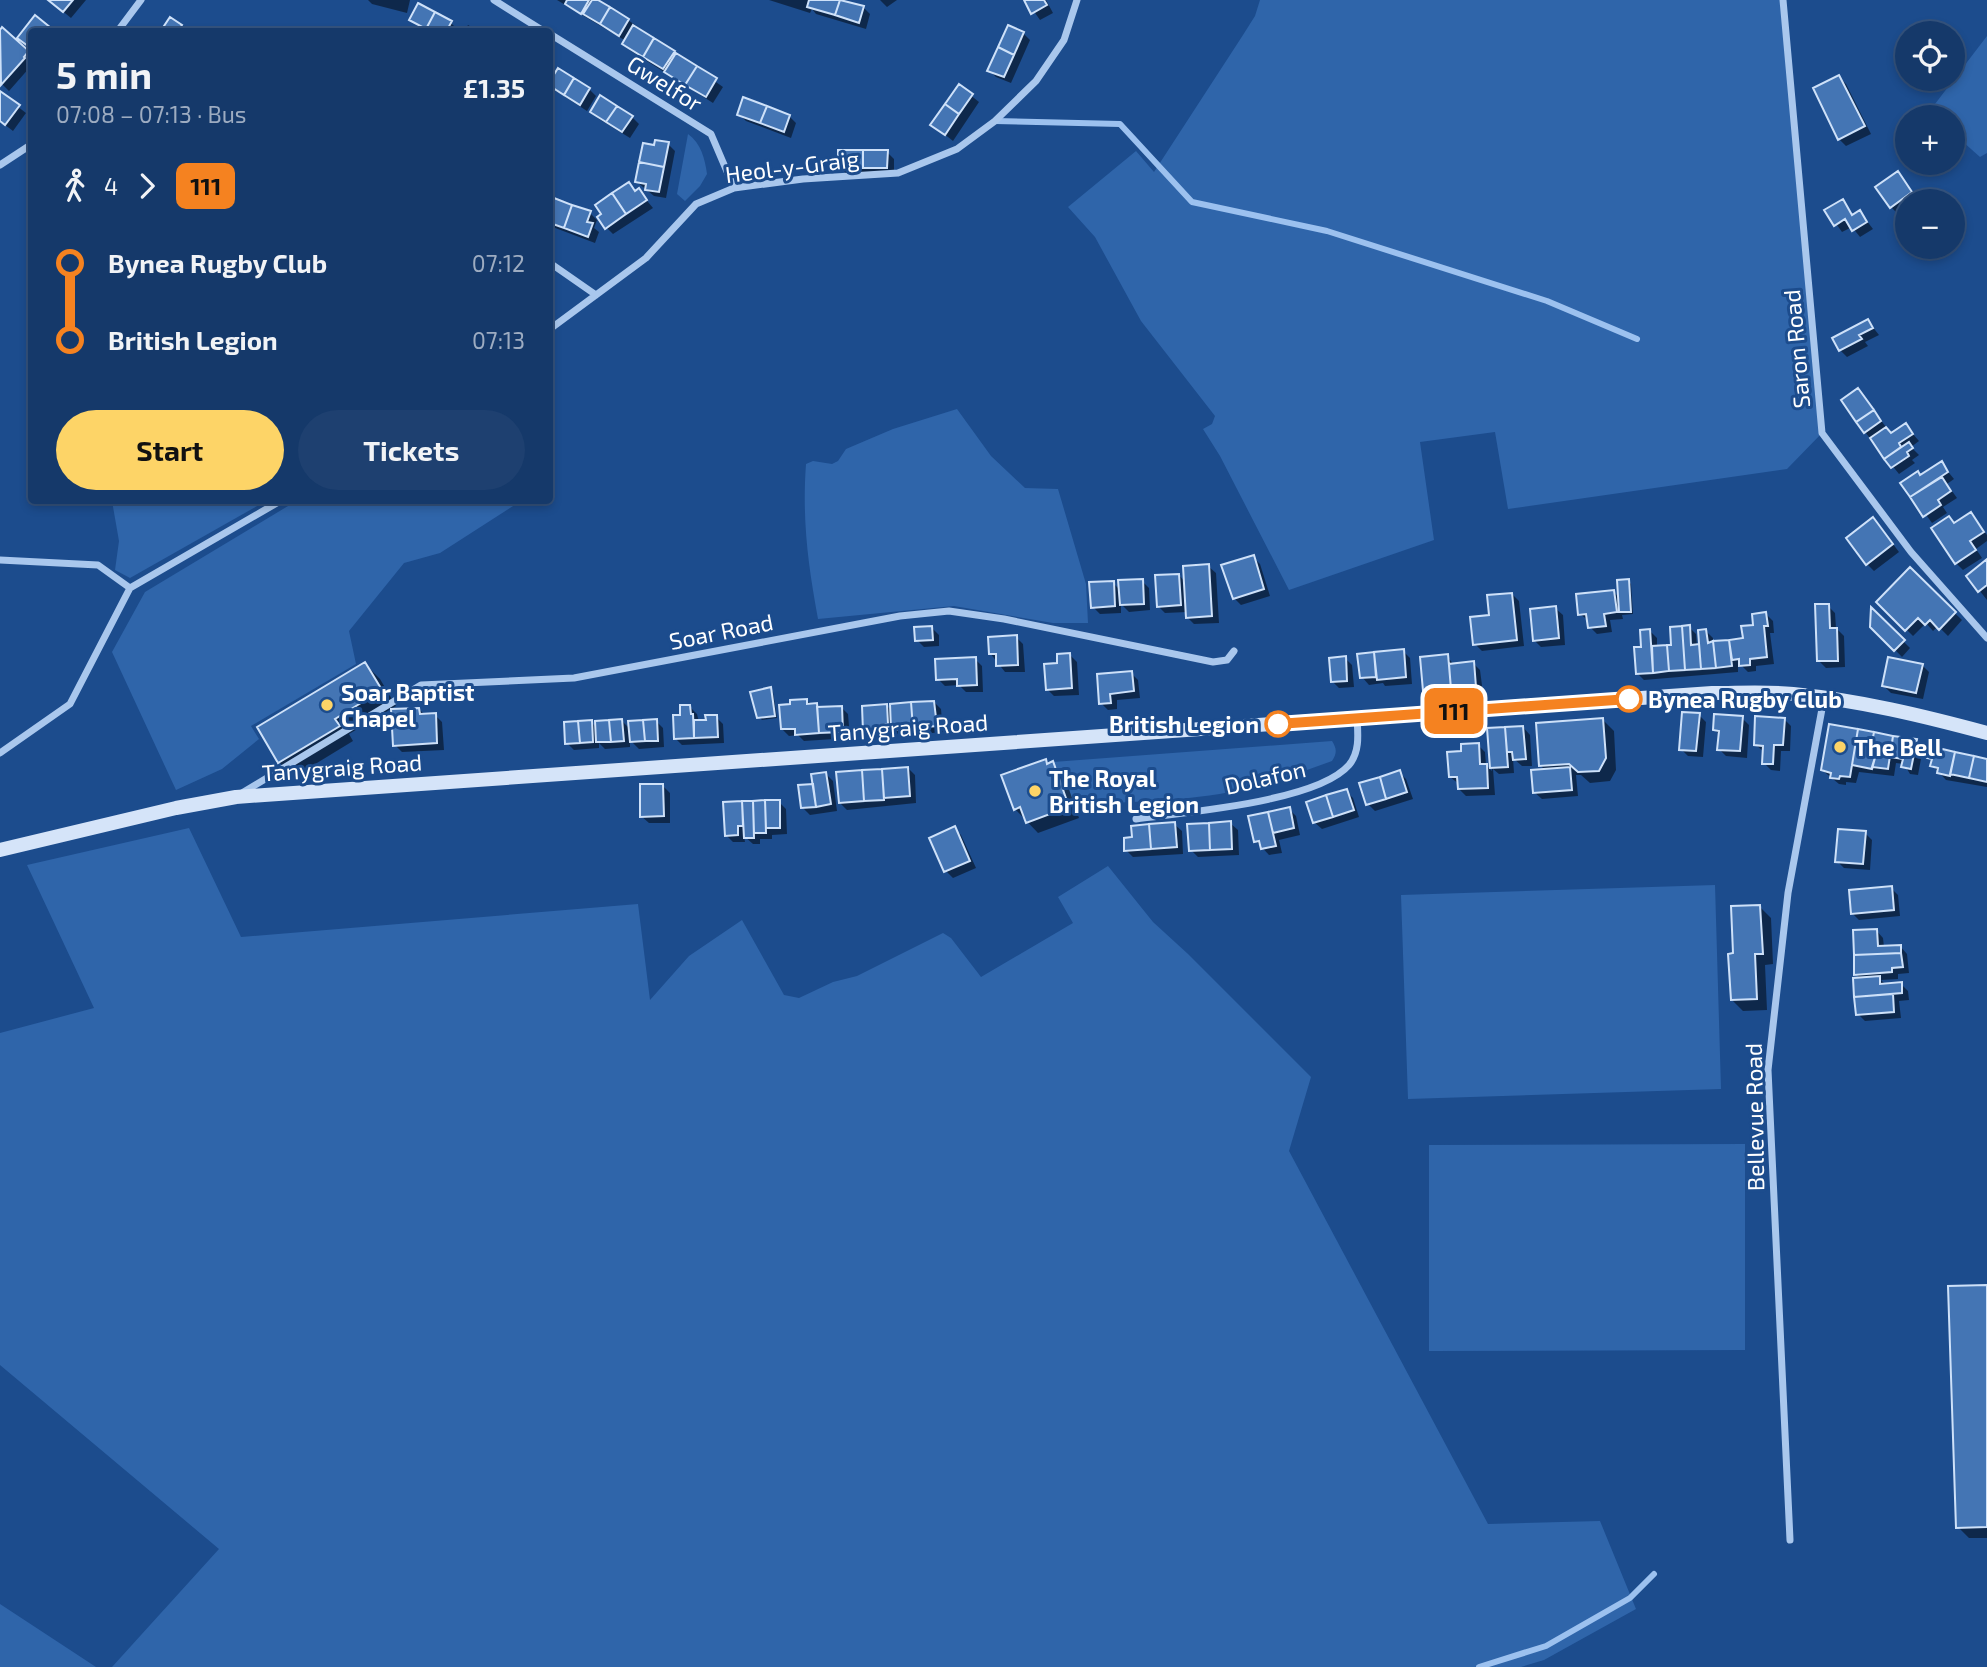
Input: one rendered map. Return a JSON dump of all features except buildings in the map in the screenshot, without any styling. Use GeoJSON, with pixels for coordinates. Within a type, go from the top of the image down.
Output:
{"type":"FeatureCollection","features":[{"type":"Feature","properties":{"kind":"main road","name":"Tanygraig Road"},"geometry":{"type":"LineString","coordinates":[[0,850],[176,808],[236,797],[1712,693],[1790,693],[1942,721],[1987,733]]}},
{"type":"Feature","properties":{"kind":"street"},"geometry":{"type":"LineString","coordinates":[[120,28],[141,0]]}},
{"type":"Feature","properties":{"kind":"street"},"geometry":{"type":"LineString","coordinates":[[494,0],[539,28]]}},
{"type":"Feature","properties":{"kind":"street","name":"Heol-y-Graig"},"geometry":{"type":"LineString","coordinates":[[553,327],[646,258],[696,204],[733,188],[803,179],[898,173],[957,149],[995,121],[1036,81],[1064,40],[1077,0]]}},
{"type":"Feature","properties":{"kind":"street","name":"Saron Road"},"geometry":{"type":"LineString","coordinates":[[1783,0],[1822,433],[1911,552],[1987,637]]}},
{"type":"Feature","properties":{"kind":"street","name":"Gwelfor"},"geometry":{"type":"LineString","coordinates":[[553,36],[711,134],[733,188]]}},
{"type":"Feature","properties":{"kind":"street"},"geometry":{"type":"LineString","coordinates":[[0,165],[28,147]]}},
{"type":"Feature","properties":{"kind":"street"},"geometry":{"type":"LineString","coordinates":[[553,265],[596,295]]}},
{"type":"Feature","properties":{"kind":"street"},"geometry":{"type":"LineString","coordinates":[[0,753],[70,704],[130,588],[275,504]]}},
{"type":"Feature","properties":{"kind":"street"},"geometry":{"type":"LineString","coordinates":[[0,559],[98,565],[130,588]]}},
{"type":"Feature","properties":{"kind":"street","name":"Soar Road"},"geometry":{"type":"LineString","coordinates":[[236,797],[421,685],[574,678],[900,616],[949,611],[1004,619],[1213,662],[1227,660],[1234,651]]}},
{"type":"Feature","properties":{"kind":"street","name":"Bellevue Road"},"geometry":{"type":"LineString","coordinates":[[1790,1539],[1768,1070],[1788,893],[1824,698]]}},
{"type":"Feature","properties":{"kind":"street","name":"Dolafon"},"geometry":{"type":"LineString","coordinates":[[1136,819],[1247,803],[1296,792],[1333,779],[1350,764],[1358,745],[1357,718]]}},
{"type":"Feature","properties":{"kind":"shaded area"},"geometry":{"type":"Polygon","coordinates":[[[1260,0],[1780,0],[1822,433],[1787,469],[1508,509],[1495,432],[1420,442],[1434,540],[1289,590],[1220,456],[1203,429],[1212,424],[1215,416],[1141,321],[1095,237],[1068,207],[1136,151],[1154,172],[1255,16],[1260,0]]]}},
{"type":"Feature","properties":{"kind":"shaded area"},"geometry":{"type":"Polygon","coordinates":[[[1987,36],[1987,153],[1980,157],[1965,144],[1965,105],[1935,104],[1945,91],[1965,91],[1965,65],[1987,36]]]}},
{"type":"Feature","properties":{"kind":"shaded area"},"geometry":{"type":"Polygon","coordinates":[[[688,134],[702,152],[707,174],[700,186],[685,201],[677,194],[688,134]]]}},
{"type":"Feature","properties":{"kind":"shaded area"},"geometry":{"type":"Polygon","coordinates":[[[957,409],[991,456],[1025,488],[1058,489],[1086,584],[1088,623],[1053,623],[954,606],[818,619],[807,542],[806,464],[813,461],[832,464],[838,461],[846,449],[893,429],[957,409]]]}},
{"type":"Feature","properties":{"kind":"shaded area"},"geometry":{"type":"Polygon","coordinates":[[[113,504],[261,504],[130,578],[115,570],[119,541],[113,504]]]}},
{"type":"Feature","properties":{"kind":"shaded area"},"geometry":{"type":"Polygon","coordinates":[[[291,504],[516,504],[440,553],[404,563],[349,631],[356,664],[251,726],[259,739],[222,769],[176,790],[112,652],[145,592],[291,504]]]}},
{"type":"Feature","properties":{"kind":"shaded area"},"geometry":{"type":"Polygon","coordinates":[[[1332,741],[1336,751],[1332,761],[1252,787],[1178,799],[1069,807],[1053,762],[1332,741]]]}},
{"type":"Feature","properties":{"kind":"shaded area"},"geometry":{"type":"Polygon","coordinates":[[[189,828],[241,937],[638,904],[650,1000],[689,956],[742,920],[784,995],[799,998],[833,982],[857,976],[943,933],[951,938],[981,977],[1073,923],[1058,897],[1108,866],[1153,922],[1311,1077],[1289,1151],[1488,1524],[1600,1521],[1636,1609],[1544,1660],[1521,1667],[112,1667],[219,1549],[0,1365],[0,1033],[94,1008],[27,865],[189,828]]]}},
{"type":"Feature","properties":{"kind":"shaded area"},"geometry":{"type":"Polygon","coordinates":[[[1715,885],[1721,1089],[1408,1099],[1401,895],[1715,885]]]}},
{"type":"Feature","properties":{"kind":"shaded area"},"geometry":{"type":"Polygon","coordinates":[[[1745,1144],[1745,1350],[1429,1351],[1429,1145],[1745,1144]]]}},
{"type":"Feature","properties":{"kind":"shaded area"},"geometry":{"type":"Polygon","coordinates":[[[0,1604],[96,1667],[0,1667],[0,1604]]]}},
{"type":"Feature","properties":{"kind":"waterway"},"geometry":{"type":"LineString","coordinates":[[995,121],[1120,124],[1192,202],[1327,231],[1547,301],[1637,339]]}},
{"type":"Feature","properties":{"kind":"waterway"},"geometry":{"type":"LineString","coordinates":[[1479,1667],[1546,1646],[1630,1598],[1654,1574]]}},
{"type":"Feature","properties":{"kind":"bus line","name":"111"},"geometry":{"type":"LineString","coordinates":[[1278,724],[1629,699]]}},
{"type":"Feature","properties":{"kind":"place","name":"Bynea Rugby Club"},"geometry":{"type":"Point","coordinates":[1629,699]}},
{"type":"Feature","properties":{"kind":"place","name":"Soar Baptist Chapel"},"geometry":{"type":"Point","coordinates":[327,705]}},
{"type":"Feature","properties":{"kind":"place","name":"British Legion"},"geometry":{"type":"Point","coordinates":[1278,724]}},
{"type":"Feature","properties":{"kind":"place","name":"The Bell"},"geometry":{"type":"Point","coordinates":[1840,747]}},
{"type":"Feature","properties":{"kind":"place","name":"The Royal British Legion"},"geometry":{"type":"Point","coordinates":[1035,791]}}]}
